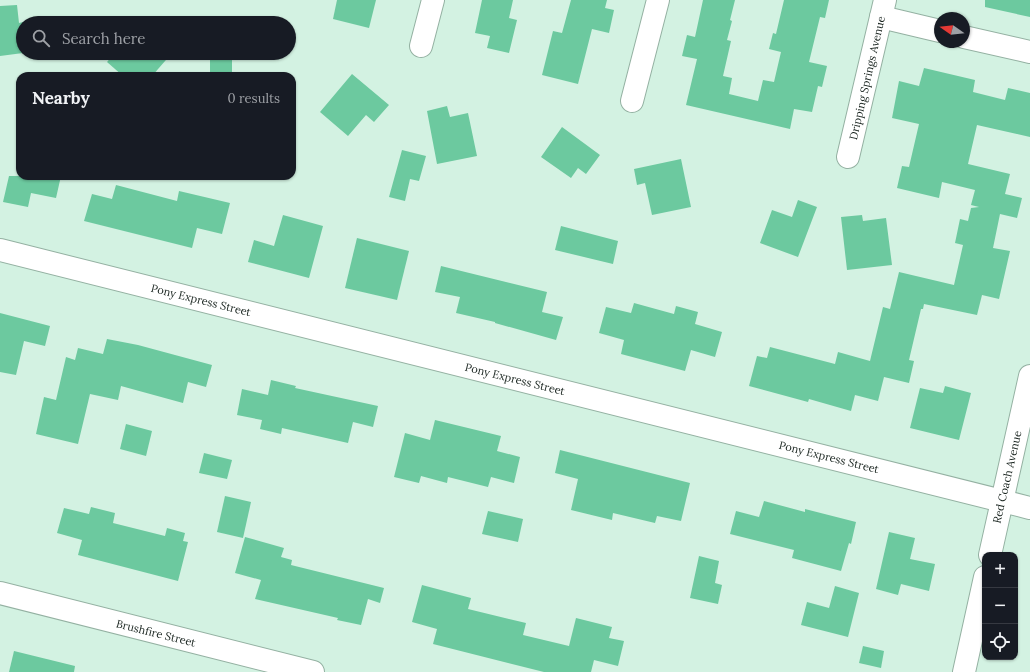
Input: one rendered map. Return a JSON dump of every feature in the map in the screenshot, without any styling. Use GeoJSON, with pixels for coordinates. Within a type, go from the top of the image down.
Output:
{"type":"FeatureCollection","features":[{"type":"Feature","properties":{"kind":"street"},"geometry":{"type":"LineString","coordinates":[[421,46],[433,0]]}},
{"type":"Feature","properties":{"kind":"street"},"geometry":{"type":"LineString","coordinates":[[632,101],[658,0]]}},
{"type":"Feature","properties":{"kind":"street"},"geometry":{"type":"LineString","coordinates":[[883,8],[934,29]]}},
{"type":"Feature","properties":{"kind":"street","name":"Dripping Springs Avenue"},"geometry":{"type":"LineString","coordinates":[[848,157],[883,8]]}},
{"type":"Feature","properties":{"kind":"street"},"geometry":{"type":"LineString","coordinates":[[970,38],[1030,52]]}},
{"type":"Feature","properties":{"kind":"street","name":"Pony Express Street"},"geometry":{"type":"LineString","coordinates":[[0,250],[1030,508]]}},
{"type":"Feature","properties":{"kind":"street","name":"Red Coach Avenue"},"geometry":{"type":"LineString","coordinates":[[991,552],[1030,376]]}},
{"type":"Feature","properties":{"kind":"street"},"geometry":{"type":"LineString","coordinates":[[964,672],[983,588]]}},
{"type":"Feature","properties":{"kind":"street","name":"Brushfire Street"},"geometry":{"type":"LineString","coordinates":[[0,593],[313,672]]}},
{"type":"Feature","properties":{"kind":"building"},"geometry":{"type":"Polygon","coordinates":[[[337,0],[376,0],[369,28],[333,19],[337,0]]]}},
{"type":"Feature","properties":{"kind":"building"},"geometry":{"type":"Polygon","coordinates":[[[482,0],[513,0],[509,18],[517,20],[509,53],[487,48],[490,36],[475,33],[482,0]]]}},
{"type":"Feature","properties":{"kind":"building"},"geometry":{"type":"Polygon","coordinates":[[[571,0],[607,0],[605,8],[614,10],[609,33],[592,29],[578,84],[542,75],[553,31],[562,33],[571,0]]]}},
{"type":"Feature","properties":{"kind":"building"},"geometry":{"type":"Polygon","coordinates":[[[703,0],[735,0],[727,40],[731,41],[723,76],[732,78],[729,94],[758,101],[763,80],[774,82],[781,52],[769,49],[773,33],[776,34],[784,0],[829,0],[825,18],[820,17],[809,62],[827,66],[822,87],[818,86],[812,112],[794,109],[790,129],[686,105],[697,59],[682,56],[687,35],[695,37],[703,0]]]}},
{"type":"Feature","properties":{"kind":"building"},"geometry":{"type":"Polygon","coordinates":[[[985,0],[1030,0],[1030,17],[985,7],[985,0]]]}},
{"type":"Feature","properties":{"kind":"building"},"geometry":{"type":"Polygon","coordinates":[[[17,5],[18,16],[16,16],[16,54],[0,56],[0,6],[17,5]]]}},
{"type":"Feature","properties":{"kind":"building"},"geometry":{"type":"Polygon","coordinates":[[[109,60],[166,60],[155,72],[118,72],[107,62],[109,60]]]}},
{"type":"Feature","properties":{"kind":"building"},"geometry":{"type":"Polygon","coordinates":[[[210,60],[232,60],[232,72],[210,72],[210,60]]]}},
{"type":"Feature","properties":{"kind":"building"},"geometry":{"type":"Polygon","coordinates":[[[924,68],[975,80],[973,92],[1005,100],[1008,88],[1030,93],[1030,137],[977,125],[968,164],[1010,174],[1005,194],[1022,198],[1017,218],[1000,214],[993,248],[1010,251],[999,299],[982,295],[977,315],[924,304],[923,309],[921,309],[909,360],[914,361],[909,383],[884,377],[878,401],[855,395],[851,411],[809,399],[808,402],[749,386],[757,356],[767,358],[770,347],[835,364],[838,352],[870,361],[883,307],[890,309],[899,272],[954,285],[963,245],[955,243],[960,219],[968,221],[971,208],[979,207],[971,205],[975,190],[942,182],[939,198],[897,188],[902,166],[909,167],[919,124],[892,118],[899,81],[919,86],[924,68]]]}},
{"type":"Feature","properties":{"kind":"building"},"geometry":{"type":"Polygon","coordinates":[[[352,74],[389,105],[374,122],[366,115],[348,136],[320,112],[352,74]]]}},
{"type":"Feature","properties":{"kind":"building"},"geometry":{"type":"Polygon","coordinates":[[[447,106],[450,117],[468,113],[477,156],[437,164],[427,111],[447,106]]]}},
{"type":"Feature","properties":{"kind":"building"},"geometry":{"type":"Polygon","coordinates":[[[562,127],[600,155],[586,174],[578,168],[571,178],[541,157],[562,127]]]}},
{"type":"Feature","properties":{"kind":"building"},"geometry":{"type":"Polygon","coordinates":[[[402,150],[426,156],[419,181],[410,179],[405,201],[389,197],[402,150]]]}},
{"type":"Feature","properties":{"kind":"building"},"geometry":{"type":"Polygon","coordinates":[[[681,159],[691,207],[652,215],[645,183],[637,185],[634,169],[681,159]]]}},
{"type":"Feature","properties":{"kind":"building"},"geometry":{"type":"Polygon","coordinates":[[[9,176],[16,176],[16,180],[60,180],[56,198],[31,193],[28,207],[3,202],[9,176]]]}},
{"type":"Feature","properties":{"kind":"building"},"geometry":{"type":"Polygon","coordinates":[[[116,185],[177,201],[179,191],[230,203],[222,234],[197,228],[192,248],[84,221],[92,194],[112,199],[116,185]]]}},
{"type":"Feature","properties":{"kind":"building"},"geometry":{"type":"Polygon","coordinates":[[[798,200],[817,207],[798,257],[760,243],[772,210],[792,217],[798,200]]]}},
{"type":"Feature","properties":{"kind":"building"},"geometry":{"type":"Polygon","coordinates":[[[283,215],[323,226],[309,278],[248,262],[254,240],[274,246],[283,215]]]}},
{"type":"Feature","properties":{"kind":"building"},"geometry":{"type":"Polygon","coordinates":[[[862,215],[863,221],[886,218],[892,265],[847,270],[841,217],[862,215]]]}},
{"type":"Feature","properties":{"kind":"building"},"geometry":{"type":"Polygon","coordinates":[[[561,226],[618,241],[613,264],[555,250],[561,226]]]}},
{"type":"Feature","properties":{"kind":"building"},"geometry":{"type":"Polygon","coordinates":[[[357,238],[409,251],[397,300],[345,288],[357,238]]]}},
{"type":"Feature","properties":{"kind":"building"},"geometry":{"type":"Polygon","coordinates":[[[441,266],[547,292],[542,312],[563,317],[556,340],[495,322],[456,313],[460,297],[435,292],[441,266]]]}},
{"type":"Feature","properties":{"kind":"building"},"geometry":{"type":"Polygon","coordinates":[[[634,303],[674,314],[676,306],[698,312],[695,324],[722,332],[715,357],[691,350],[685,371],[621,354],[624,340],[599,333],[606,307],[631,313],[634,303]]]}},
{"type":"Feature","properties":{"kind":"building"},"geometry":{"type":"Polygon","coordinates":[[[0,313],[50,326],[45,346],[24,341],[16,375],[0,372],[0,313]]]}},
{"type":"Feature","properties":{"kind":"building"},"geometry":{"type":"Polygon","coordinates":[[[107,339],[138,345],[212,365],[206,387],[188,382],[183,403],[121,386],[118,400],[90,394],[78,444],[36,434],[44,397],[56,400],[66,357],[75,360],[78,348],[103,354],[107,339]]]}},
{"type":"Feature","properties":{"kind":"building"},"geometry":{"type":"Polygon","coordinates":[[[271,380],[296,386],[295,388],[378,406],[373,427],[353,422],[348,443],[282,428],[281,434],[260,429],[262,420],[237,415],[242,389],[268,395],[271,380]]]}},
{"type":"Feature","properties":{"kind":"building"},"geometry":{"type":"Polygon","coordinates":[[[945,386],[971,393],[959,440],[910,428],[920,388],[943,393],[945,386]]]}},
{"type":"Feature","properties":{"kind":"building"},"geometry":{"type":"Polygon","coordinates":[[[435,420],[501,436],[497,451],[520,457],[514,483],[491,477],[488,487],[448,477],[447,483],[421,476],[419,483],[394,477],[405,433],[430,440],[435,420]]]}},
{"type":"Feature","properties":{"kind":"building"},"geometry":{"type":"Polygon","coordinates":[[[126,424],[152,431],[146,456],[120,449],[126,424]]]}},
{"type":"Feature","properties":{"kind":"building"},"geometry":{"type":"Polygon","coordinates":[[[560,450],[690,483],[681,521],[657,516],[655,523],[613,513],[612,520],[571,510],[578,479],[555,473],[560,450]]]}},
{"type":"Feature","properties":{"kind":"building"},"geometry":{"type":"Polygon","coordinates":[[[204,453],[232,460],[227,479],[199,473],[204,453]]]}},
{"type":"Feature","properties":{"kind":"building"},"geometry":{"type":"Polygon","coordinates":[[[225,496],[251,502],[243,538],[217,532],[225,496]]]}},
{"type":"Feature","properties":{"kind":"building"},"geometry":{"type":"Polygon","coordinates":[[[764,501],[805,512],[805,509],[856,522],[851,544],[849,543],[841,571],[792,558],[794,550],[730,534],[736,511],[759,517],[764,501]]]}},
{"type":"Feature","properties":{"kind":"building"},"geometry":{"type":"Polygon","coordinates":[[[91,507],[115,513],[113,523],[165,536],[167,528],[185,533],[183,541],[188,542],[178,581],[78,555],[82,540],[57,533],[64,508],[89,514],[91,507]]]}},
{"type":"Feature","properties":{"kind":"building"},"geometry":{"type":"Polygon","coordinates":[[[488,511],[523,519],[518,542],[482,534],[488,511]]]}},
{"type":"Feature","properties":{"kind":"building"},"geometry":{"type":"Polygon","coordinates":[[[889,532],[915,538],[910,559],[935,564],[929,591],[901,584],[898,595],[876,589],[889,532]]]}},
{"type":"Feature","properties":{"kind":"building"},"geometry":{"type":"Polygon","coordinates":[[[245,537],[284,548],[281,557],[292,560],[291,565],[384,588],[380,603],[368,599],[361,625],[337,620],[338,618],[255,599],[261,580],[235,573],[245,537]]]}},
{"type":"Feature","properties":{"kind":"building"},"geometry":{"type":"Polygon","coordinates":[[[699,556],[719,561],[715,583],[722,585],[718,604],[690,598],[699,556]]]}},
{"type":"Feature","properties":{"kind":"building"},"geometry":{"type":"Polygon","coordinates":[[[422,585],[471,598],[468,609],[526,623],[523,635],[569,646],[576,618],[612,627],[609,638],[624,641],[618,666],[594,660],[591,672],[544,672],[433,644],[437,629],[412,622],[422,585]]]}},
{"type":"Feature","properties":{"kind":"building"},"geometry":{"type":"Polygon","coordinates":[[[835,586],[859,593],[848,637],[801,625],[807,602],[829,608],[835,586]]]}},
{"type":"Feature","properties":{"kind":"building"},"geometry":{"type":"Polygon","coordinates":[[[863,646],[884,651],[881,668],[859,663],[863,646]]]}},
{"type":"Feature","properties":{"kind":"building"},"geometry":{"type":"Polygon","coordinates":[[[14,651],[75,666],[74,672],[9,672],[14,651]]]}}]}
